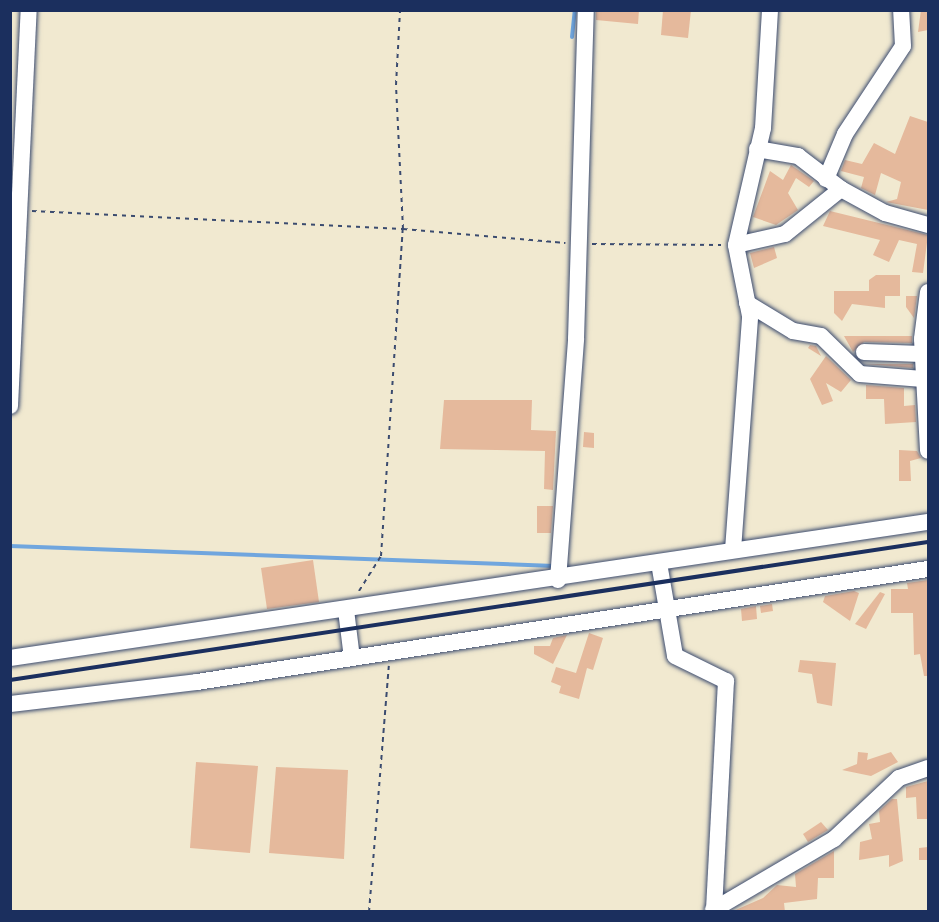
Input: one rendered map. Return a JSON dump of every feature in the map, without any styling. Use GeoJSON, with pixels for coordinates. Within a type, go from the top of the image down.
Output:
{"type":"FeatureCollection","features":[{"type":"Feature","properties":{"kind":"street"},"geometry":{"type":"LineString","coordinates":[[10,406],[29,10]]}},
{"type":"Feature","properties":{"kind":"street"},"geometry":{"type":"LineString","coordinates":[[558,580],[576,339],[586,10]]}},
{"type":"Feature","properties":{"kind":"street"},"geometry":{"type":"LineString","coordinates":[[733,550],[747,303],[736,245],[757,149],[770,10]]}},
{"type":"Feature","properties":{"kind":"street"},"geometry":{"type":"LineString","coordinates":[[826,179],[845,134],[903,46],[905,11]]}},
{"type":"Feature","properties":{"kind":"street"},"geometry":{"type":"LineString","coordinates":[[757,149],[798,156],[841,189],[885,213],[928,225]]}},
{"type":"Feature","properties":{"kind":"street"},"geometry":{"type":"LineString","coordinates":[[736,245],[785,234],[841,189]]}},
{"type":"Feature","properties":{"kind":"street"},"geometry":{"type":"LineString","coordinates":[[928,292],[922,354],[928,451]]}},
{"type":"Feature","properties":{"kind":"street"},"geometry":{"type":"LineString","coordinates":[[747,303],[793,331],[821,336],[860,374],[925,385]]}},
{"type":"Feature","properties":{"kind":"street"},"geometry":{"type":"LineString","coordinates":[[864,352],[922,354]]}},
{"type":"Feature","properties":{"kind":"street"},"geometry":{"type":"LineString","coordinates":[[10,658],[558,580],[733,550],[928,522]]}},
{"type":"Feature","properties":{"kind":"street"},"geometry":{"type":"LineString","coordinates":[[659,563],[675,656],[726,681],[713,911]]}},
{"type":"Feature","properties":{"kind":"street"},"geometry":{"type":"LineString","coordinates":[[10,704],[352,657],[667,607],[928,569]]}},
{"type":"Feature","properties":{"kind":"street"},"geometry":{"type":"LineString","coordinates":[[346,610],[352,657]]}},
{"type":"Feature","properties":{"kind":"street"},"geometry":{"type":"LineString","coordinates":[[713,911],[834,839],[899,778],[928,768]]}},
{"type":"Feature","properties":{"kind":"path"},"geometry":{"type":"LineString","coordinates":[[346,610],[380,561],[381,556],[403,229],[396,85],[400,10]]}},
{"type":"Feature","properties":{"kind":"path"},"geometry":{"type":"LineString","coordinates":[[20,210],[403,229]]}},
{"type":"Feature","properties":{"kind":"path"},"geometry":{"type":"LineString","coordinates":[[369,912],[390,651]]}},
{"type":"Feature","properties":{"kind":"building"},"geometry":{"type":"Polygon","coordinates":[[[596,10],[639,10],[638,24],[596,20],[596,10]]]}},
{"type":"Feature","properties":{"kind":"building"},"geometry":{"type":"Polygon","coordinates":[[[663,10],[691,10],[688,38],[661,35],[663,10]]]}},
{"type":"Feature","properties":{"kind":"building"},"geometry":{"type":"Polygon","coordinates":[[[921,10],[928,10],[928,30],[918,32],[921,10]]]}},
{"type":"Feature","properties":{"kind":"building"},"geometry":{"type":"Polygon","coordinates":[[[910,116],[928,122],[928,210],[886,202],[897,199],[901,182],[881,173],[875,195],[861,188],[864,177],[841,171],[845,160],[862,164],[874,143],[895,154],[910,116]]]}},
{"type":"Feature","properties":{"kind":"building"},"geometry":{"type":"Polygon","coordinates":[[[791,165],[814,181],[809,187],[796,178],[788,193],[798,210],[776,225],[753,217],[770,171],[783,180],[791,165]]]}},
{"type":"Feature","properties":{"kind":"building"},"geometry":{"type":"Polygon","coordinates":[[[830,211],[928,235],[923,273],[912,272],[917,244],[899,240],[889,262],[873,255],[880,240],[823,226],[830,211]]]}},
{"type":"Feature","properties":{"kind":"building"},"geometry":{"type":"Polygon","coordinates":[[[774,247],[777,258],[754,268],[750,253],[774,247]]]}},
{"type":"Feature","properties":{"kind":"building"},"geometry":{"type":"Polygon","coordinates":[[[876,275],[900,275],[900,296],[885,296],[885,308],[852,304],[842,321],[834,313],[834,291],[869,291],[869,280],[876,275]]]}},
{"type":"Feature","properties":{"kind":"building"},"geometry":{"type":"Polygon","coordinates":[[[906,296],[917,296],[914,318],[906,307],[906,296]]]}},
{"type":"Feature","properties":{"kind":"building"},"geometry":{"type":"Polygon","coordinates":[[[844,336],[912,336],[912,343],[864,342],[853,352],[844,336]]]}},
{"type":"Feature","properties":{"kind":"building"},"geometry":{"type":"Polygon","coordinates":[[[810,345],[816,346],[821,356],[808,348],[810,345]]]}},
{"type":"Feature","properties":{"kind":"building"},"geometry":{"type":"Polygon","coordinates":[[[826,356],[851,380],[841,392],[826,383],[833,401],[822,405],[810,379],[826,356]]]}},
{"type":"Feature","properties":{"kind":"building"},"geometry":{"type":"Polygon","coordinates":[[[866,364],[913,364],[913,368],[866,364]]]}},
{"type":"Feature","properties":{"kind":"building"},"geometry":{"type":"Polygon","coordinates":[[[866,385],[904,388],[904,406],[915,405],[916,422],[885,424],[884,399],[866,399],[866,385]]]}},
{"type":"Feature","properties":{"kind":"building"},"geometry":{"type":"Polygon","coordinates":[[[444,400],[532,400],[531,430],[556,431],[553,490],[544,489],[545,451],[440,449],[444,400]]]}},
{"type":"Feature","properties":{"kind":"building"},"geometry":{"type":"Polygon","coordinates":[[[584,432],[594,433],[594,448],[583,447],[584,432]]]}},
{"type":"Feature","properties":{"kind":"building"},"geometry":{"type":"Polygon","coordinates":[[[899,450],[917,451],[921,458],[910,461],[911,481],[899,481],[899,450]]]}},
{"type":"Feature","properties":{"kind":"building"},"geometry":{"type":"Polygon","coordinates":[[[537,506],[553,506],[551,533],[537,533],[537,506]]]}},
{"type":"Feature","properties":{"kind":"building"},"geometry":{"type":"Polygon","coordinates":[[[313,560],[319,602],[267,609],[261,568],[313,560]]]}},
{"type":"Feature","properties":{"kind":"building"},"geometry":{"type":"Polygon","coordinates":[[[928,580],[928,676],[924,676],[920,654],[914,655],[913,613],[891,613],[891,589],[908,589],[907,583],[928,580]]]}},
{"type":"Feature","properties":{"kind":"building"},"geometry":{"type":"Polygon","coordinates":[[[854,591],[859,593],[850,621],[823,602],[825,596],[854,591]]]}},
{"type":"Feature","properties":{"kind":"building"},"geometry":{"type":"Polygon","coordinates":[[[880,592],[885,594],[866,629],[855,624],[880,592]]]}},
{"type":"Feature","properties":{"kind":"building"},"geometry":{"type":"Polygon","coordinates":[[[772,604],[773,611],[761,613],[760,606],[772,604]]]}},
{"type":"Feature","properties":{"kind":"building"},"geometry":{"type":"Polygon","coordinates":[[[756,606],[757,619],[742,621],[741,609],[756,606]]]}},
{"type":"Feature","properties":{"kind":"building"},"geometry":{"type":"Polygon","coordinates":[[[589,633],[603,638],[593,670],[587,668],[579,699],[559,693],[561,686],[551,682],[556,667],[576,673],[589,633]]]}},
{"type":"Feature","properties":{"kind":"building"},"geometry":{"type":"Polygon","coordinates":[[[567,635],[553,664],[534,654],[534,646],[550,646],[553,638],[567,635]]]}},
{"type":"Feature","properties":{"kind":"building"},"geometry":{"type":"Polygon","coordinates":[[[800,660],[836,663],[832,706],[817,703],[812,674],[798,672],[800,660]]]}},
{"type":"Feature","properties":{"kind":"building"},"geometry":{"type":"Polygon","coordinates":[[[858,752],[868,753],[867,760],[891,752],[898,762],[871,776],[842,770],[857,764],[858,752]]]}},
{"type":"Feature","properties":{"kind":"building"},"geometry":{"type":"Polygon","coordinates":[[[196,762],[258,766],[250,853],[190,848],[196,762]]]}},
{"type":"Feature","properties":{"kind":"building"},"geometry":{"type":"Polygon","coordinates":[[[276,767],[348,770],[344,859],[269,853],[276,767]]]}},
{"type":"Feature","properties":{"kind":"building"},"geometry":{"type":"Polygon","coordinates":[[[928,781],[928,819],[917,819],[916,797],[906,798],[906,787],[928,781]]]}},
{"type":"Feature","properties":{"kind":"building"},"geometry":{"type":"Polygon","coordinates":[[[892,799],[897,799],[903,861],[889,867],[889,855],[859,860],[860,842],[872,839],[869,824],[880,822],[879,811],[892,799]]]}},
{"type":"Feature","properties":{"kind":"building"},"geometry":{"type":"Polygon","coordinates":[[[821,822],[828,830],[808,842],[803,834],[821,822]]]}},
{"type":"Feature","properties":{"kind":"building"},"geometry":{"type":"Polygon","coordinates":[[[928,847],[928,860],[919,860],[919,848],[928,847]]]}},
{"type":"Feature","properties":{"kind":"building"},"geometry":{"type":"Polygon","coordinates":[[[834,851],[834,878],[818,878],[817,899],[784,903],[785,912],[731,912],[763,898],[777,885],[796,887],[795,874],[834,851]]]}},
{"type":"Feature","properties":{"kind":"waterway"},"geometry":{"type":"LineString","coordinates":[[572,37],[575,10]]}},
{"type":"Feature","properties":{"kind":"waterway"},"geometry":{"type":"LineString","coordinates":[[10,546],[555,566]]}},
{"type":"Feature","properties":{"kind":"railway"},"geometry":{"type":"LineString","coordinates":[[10,680],[928,542]]}}]}
